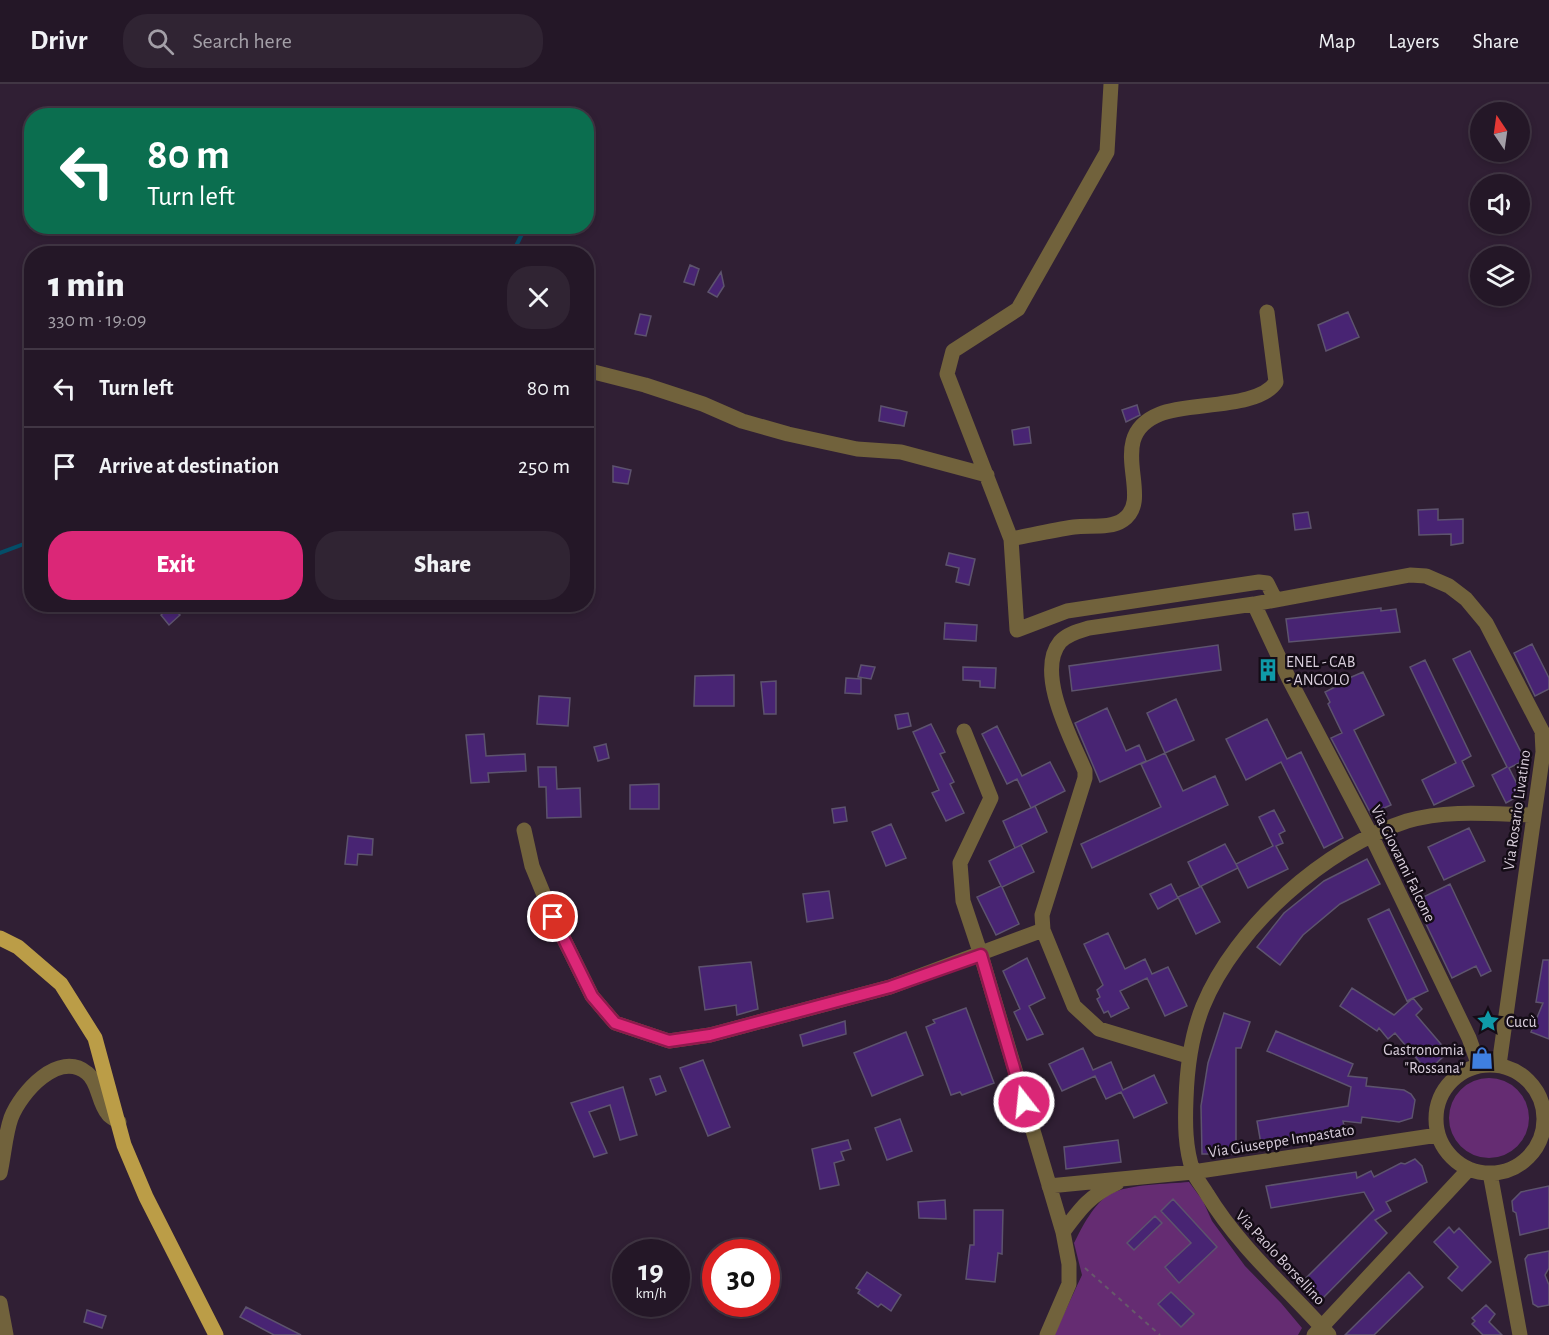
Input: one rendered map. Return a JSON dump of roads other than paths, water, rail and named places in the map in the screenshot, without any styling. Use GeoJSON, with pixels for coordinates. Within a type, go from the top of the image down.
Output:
{"type":"FeatureCollection","features":[{"type":"Feature","properties":{"kind":"main road"},"geometry":{"type":"LineString","coordinates":[[0,938],[18,947],[61,984],[95,1038],[124,1145],[146,1197],[216,1335]]}},
{"type":"Feature","properties":{"kind":"street"},"geometry":{"type":"LineString","coordinates":[[1111,84],[1107,152],[1018,309],[953,351],[947,374],[1011,539],[1017,630],[1066,611],[1259,582],[1267,583],[1275,599]]}},
{"type":"Feature","properties":{"kind":"street"},"geometry":{"type":"LineString","coordinates":[[1011,539],[1074,527],[1117,523],[1126,518],[1132,509],[1130,453],[1132,438],[1143,425],[1158,414],[1236,400],[1271,390],[1276,382],[1266,312]]}},
{"type":"Feature","properties":{"kind":"street"},"geometry":{"type":"LineString","coordinates":[[594,372],[645,385],[788,434],[857,449],[901,452],[987,475]]}},
{"type":"Feature","properties":{"kind":"street","name":"Via Rosario Livatino"},"geometry":{"type":"LineString","coordinates":[[1043,930],[1042,915],[1085,778],[1085,771],[1055,695],[1053,656],[1061,642],[1074,632],[1089,627],[1254,604],[1410,575],[1426,576],[1449,586],[1466,599],[1486,623],[1542,731],[1543,752],[1499,1065]]}},
{"type":"Feature","properties":{"kind":"street","name":"Via Giovanni Falcone"},"geometry":{"type":"LineString","coordinates":[[1254,604],[1289,679],[1372,837],[1469,1038],[1479,1066]]}},
{"type":"Feature","properties":{"kind":"street"},"geometry":{"type":"LineString","coordinates":[[964,731],[991,798],[960,862],[963,901],[1063,1232],[1069,1264],[1069,1284],[1047,1335]]}},
{"type":"Feature","properties":{"kind":"street","name":"Via Paolo Borsellino"},"geometry":{"type":"LineString","coordinates":[[1321,1332],[1223,1221],[1193,1172],[1185,1130],[1188,1056],[1203,1005],[1230,958],[1258,922],[1312,871],[1372,837],[1405,822],[1426,816],[1457,813],[1534,815]]}},
{"type":"Feature","properties":{"kind":"street"},"geometry":{"type":"LineString","coordinates":[[524,830],[532,866],[553,917],[592,996],[615,1023],[669,1041],[710,1035],[890,987],[1043,930],[1074,1006],[1099,1029],[1188,1056]]}},
{"type":"Feature","properties":{"kind":"street"},"geometry":{"type":"LineString","coordinates":[[1499,1065],[1522,1075],[1546,1105],[1543,1149],[1509,1169],[1490,1173],[1469,1169],[1455,1161],[1444,1149],[1435,1120],[1437,1105],[1452,1079],[1479,1066],[1499,1065]]}},
{"type":"Feature","properties":{"kind":"street"},"geometry":{"type":"LineString","coordinates":[[0,1173],[11,1118],[21,1101],[39,1081],[58,1066],[78,1066],[90,1075],[107,1114],[119,1122]]}},
{"type":"Feature","properties":{"kind":"street","name":"Via Giuseppe Impastato"},"geometry":{"type":"LineString","coordinates":[[1049,1186],[1193,1172],[1438,1135]]}},
{"type":"Feature","properties":{"kind":"street"},"geometry":{"type":"LineString","coordinates":[[1321,1332],[1469,1169]]}},
{"type":"Feature","properties":{"kind":"street"},"geometry":{"type":"LineString","coordinates":[[1490,1173],[1520,1335]]}},
{"type":"Feature","properties":{"kind":"street","name":"Via Giuseppe Impastato"},"geometry":{"type":"LineString","coordinates":[[1063,1232],[1079,1209],[1097,1192],[1129,1178]]}},
{"type":"Feature","properties":{"kind":"street"},"geometry":{"type":"LineString","coordinates":[[0,1303],[6,1335]]}},
{"type":"Feature","properties":{"kind":"waterway"},"geometry":{"type":"LineString","coordinates":[[516,246],[522,234]]}},
{"type":"Feature","properties":{"kind":"waterway"},"geometry":{"type":"LineString","coordinates":[[0,553],[24,544]]}},
{"type":"Feature","properties":{"kind":"place","name":"ENEL - CAB - ANGOLO"},"geometry":{"type":"Point","coordinates":[1268,670]}},
{"type":"Feature","properties":{"kind":"place","name":"Cucù"},"geometry":{"type":"Point","coordinates":[1488,1021]}},
{"type":"Feature","properties":{"kind":"place","name":"Gastronomia \"Rossana\""},"geometry":{"type":"Point","coordinates":[1482,1058]}}]}
